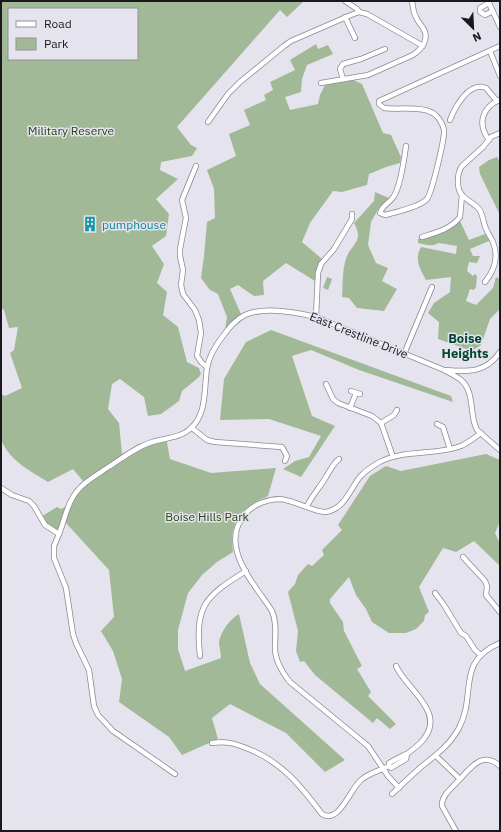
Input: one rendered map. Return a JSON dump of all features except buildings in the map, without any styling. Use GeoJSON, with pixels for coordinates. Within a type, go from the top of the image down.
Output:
{"type":"FeatureCollection","features":[{"type":"Feature","properties":{"kind":"street"},"geometry":{"type":"LineString","coordinates":[[345,1],[359,12],[367,14],[423,46]]}},
{"type":"Feature","properties":{"kind":"street"},"geometry":{"type":"LineString","coordinates":[[320,83],[368,75],[413,55],[423,46],[426,35],[415,16],[412,1]]}},
{"type":"Feature","properties":{"kind":"street"},"geometry":{"type":"LineString","coordinates":[[493,11],[484,15],[480,12],[480,8],[489,2],[493,11],[500,27]]}},
{"type":"Feature","properties":{"kind":"street"},"geometry":{"type":"LineString","coordinates":[[208,122],[228,94],[240,82],[284,46],[291,41],[359,12]]}},
{"type":"Feature","properties":{"kind":"street"},"geometry":{"type":"LineString","coordinates":[[345,17],[355,38]]}},
{"type":"Feature","properties":{"kind":"street"},"geometry":{"type":"LineString","coordinates":[[406,146],[401,176],[395,195],[382,207],[380,213],[382,215],[419,204],[427,199],[434,180],[444,130],[440,120],[433,113],[423,110],[384,108],[379,104],[380,101],[500,46]]}},
{"type":"Feature","properties":{"kind":"street"},"geometry":{"type":"LineString","coordinates":[[342,79],[340,69],[343,64],[362,59],[385,49]]}},
{"type":"Feature","properties":{"kind":"street"},"geometry":{"type":"LineString","coordinates":[[490,51],[500,76]]}},
{"type":"Feature","properties":{"kind":"street"},"geometry":{"type":"LineString","coordinates":[[450,120],[456,106],[467,93],[479,87],[486,88],[499,100],[487,108],[482,119],[483,129],[489,140]]}},
{"type":"Feature","properties":{"kind":"street"},"geometry":{"type":"LineString","coordinates":[[485,282],[491,275],[495,266],[495,251],[493,243],[480,211],[462,195],[458,186],[460,169],[491,137],[500,133]]}},
{"type":"Feature","properties":{"kind":"street"},"geometry":{"type":"LineString","coordinates":[[196,166],[182,200],[186,218],[180,249],[182,270],[181,285],[183,294],[195,310],[199,320],[201,334],[198,356],[202,363],[207,367]]}},
{"type":"Feature","properties":{"kind":"street"},"geometry":{"type":"LineString","coordinates":[[422,237],[441,232],[458,220],[460,217],[462,195]]}},
{"type":"Feature","properties":{"kind":"street"},"geometry":{"type":"LineString","coordinates":[[316,317],[318,273],[321,264],[334,249],[352,219],[352,214]]}},
{"type":"Feature","properties":{"kind":"street"},"geometry":{"type":"LineString","coordinates":[[404,354],[432,287]]}},
{"type":"Feature","properties":{"kind":"street","name":"East Crestline Drive"},"geometry":{"type":"LineString","coordinates":[[192,428],[203,405],[207,367],[213,352],[220,340],[236,321],[255,312],[267,310],[300,313],[316,317],[444,370]]}},
{"type":"Feature","properties":{"kind":"street"},"geometry":{"type":"LineString","coordinates":[[444,370],[466,372],[479,370],[491,362],[500,352]]}},
{"type":"Feature","properties":{"kind":"street"},"geometry":{"type":"LineString","coordinates":[[444,370],[461,379],[465,384],[471,398],[474,422],[477,430],[500,450]]}},
{"type":"Feature","properties":{"kind":"street"},"geometry":{"type":"LineString","coordinates":[[326,384],[333,399],[338,404],[372,416],[381,422],[393,457]]}},
{"type":"Feature","properties":{"kind":"street"},"geometry":{"type":"LineString","coordinates":[[350,408],[356,392]]}},
{"type":"Feature","properties":{"kind":"street"},"geometry":{"type":"LineString","coordinates":[[381,422],[394,415],[397,410]]}},
{"type":"Feature","properties":{"kind":"street"},"geometry":{"type":"LineString","coordinates":[[437,424],[443,427],[450,450]]}},
{"type":"Feature","properties":{"kind":"street"},"geometry":{"type":"LineString","coordinates":[[175,774],[113,731],[98,715],[94,706],[88,670],[73,634],[66,588],[54,558],[54,546],[76,492],[88,481],[140,446],[182,434],[192,428],[207,440],[214,442],[282,447],[287,456],[285,461]]}},
{"type":"Feature","properties":{"kind":"street"},"geometry":{"type":"LineString","coordinates":[[399,788],[383,769],[368,746],[290,682],[285,676],[276,659],[275,618],[238,556],[235,546],[236,532],[243,516],[256,505],[272,500],[288,500],[321,512],[327,512],[338,507],[344,502],[366,472],[380,461],[393,457],[450,450],[462,446],[481,433]]}},
{"type":"Feature","properties":{"kind":"street"},"geometry":{"type":"LineString","coordinates":[[307,506],[333,464],[339,458]]}},
{"type":"Feature","properties":{"kind":"street"},"geometry":{"type":"LineString","coordinates":[[1,488],[12,495],[28,501],[34,506],[45,525],[59,534]]}},
{"type":"Feature","properties":{"kind":"street"},"geometry":{"type":"LineString","coordinates":[[463,557],[485,581],[488,598],[500,612]]}},
{"type":"Feature","properties":{"kind":"street"},"geometry":{"type":"LineString","coordinates":[[200,656],[198,627],[205,606],[210,597],[220,588],[246,571]]}},
{"type":"Feature","properties":{"kind":"street"},"geometry":{"type":"LineString","coordinates":[[435,593],[451,615],[461,633],[466,636],[475,650],[481,655]]}},
{"type":"Feature","properties":{"kind":"street"},"geometry":{"type":"LineString","coordinates":[[392,794],[436,756],[452,739],[462,722],[467,707],[471,670],[481,655],[489,648],[500,643]]}},
{"type":"Feature","properties":{"kind":"street"},"geometry":{"type":"LineString","coordinates":[[212,743],[222,741],[234,743],[258,752],[291,775],[322,814],[332,816],[343,806],[359,782],[371,774],[389,766],[391,768],[406,759],[407,754],[424,739],[429,730],[431,719],[428,709],[400,674],[396,666]]}},
{"type":"Feature","properties":{"kind":"street"},"geometry":{"type":"LineString","coordinates":[[436,756],[460,778]]}},
{"type":"Feature","properties":{"kind":"street"},"geometry":{"type":"LineString","coordinates":[[456,831],[442,806],[442,802],[447,793],[472,766],[481,760],[493,761],[500,766]]}},
{"type":"Feature","properties":{"kind":"green space"},"geometry":{"type":"Polygon","coordinates":[[[1,1],[304,1],[287,17],[280,10],[177,127],[191,145],[197,148],[192,156],[161,162],[160,170],[178,179],[156,199],[169,214],[166,236],[152,246],[164,264],[157,283],[167,292],[163,315],[178,327],[187,362],[199,368],[201,374],[182,391],[179,401],[161,414],[148,416],[144,397],[120,379],[112,384],[108,409],[119,423],[122,454],[138,444],[166,437],[170,459],[211,473],[276,468],[268,496],[250,506],[238,517],[233,532],[233,552],[217,562],[202,575],[188,593],[178,630],[178,649],[185,671],[221,658],[219,642],[222,634],[229,622],[239,614],[250,663],[260,684],[345,760],[325,772],[286,733],[230,704],[212,718],[218,739],[182,755],[169,737],[119,702],[122,679],[113,651],[101,631],[114,617],[109,570],[66,523],[54,533],[42,524],[39,518],[57,507],[61,509],[67,506],[74,490],[83,481],[73,469],[48,482],[15,460],[5,448],[1,440],[1,394],[5,396],[22,388],[10,353],[14,350],[18,327],[9,328],[4,310],[1,307],[1,1]]]}},
{"type":"Feature","properties":{"kind":"green space"},"geometry":{"type":"Polygon","coordinates":[[[316,44],[318,49],[328,45],[333,54],[307,65],[302,79],[301,92],[285,97],[290,110],[318,104],[320,95],[325,85],[353,80],[362,84],[383,133],[391,135],[401,157],[400,163],[369,174],[367,185],[342,192],[333,191],[310,223],[302,242],[322,259],[317,269],[315,281],[286,263],[263,281],[264,295],[254,296],[238,285],[230,289],[241,314],[225,330],[227,317],[218,294],[210,290],[201,278],[207,222],[215,218],[214,189],[207,170],[236,156],[229,134],[250,125],[244,110],[266,100],[264,95],[273,90],[270,82],[295,70],[290,60],[316,44]]]}},
{"type":"Feature","properties":{"kind":"green space"},"geometry":{"type":"Polygon","coordinates":[[[497,157],[500,162],[500,215],[480,174],[479,167],[489,160],[497,157]]]}},
{"type":"Feature","properties":{"kind":"green space"},"geometry":{"type":"Polygon","coordinates":[[[375,192],[389,198],[380,206],[371,222],[368,245],[376,263],[388,268],[382,281],[397,289],[384,311],[357,308],[349,298],[342,297],[345,264],[348,254],[356,243],[358,235],[354,223],[374,201],[375,192]]]}},
{"type":"Feature","properties":{"kind":"green space"},"geometry":{"type":"Polygon","coordinates":[[[460,221],[469,240],[485,234],[489,241],[470,249],[473,256],[480,256],[477,263],[469,262],[467,271],[473,276],[475,274],[477,276],[476,287],[474,290],[470,289],[466,301],[476,305],[493,288],[496,277],[500,279],[500,309],[490,319],[481,345],[472,351],[438,339],[439,322],[428,313],[434,303],[450,292],[451,277],[426,280],[418,260],[421,247],[456,254],[457,246],[439,243],[434,245],[426,245],[418,243],[418,239],[443,233],[460,221]]]}},
{"type":"Feature","properties":{"kind":"green space"},"geometry":{"type":"Polygon","coordinates":[[[327,277],[332,279],[328,290],[323,288],[327,277]]]}},
{"type":"Feature","properties":{"kind":"green space"},"geometry":{"type":"Polygon","coordinates":[[[271,330],[451,396],[453,402],[359,370],[311,350],[292,356],[312,416],[335,426],[301,477],[283,469],[295,461],[309,457],[321,436],[269,419],[220,420],[224,379],[246,342],[271,330]]]}},
{"type":"Feature","properties":{"kind":"green space"},"geometry":{"type":"Polygon","coordinates":[[[486,454],[500,460],[500,521],[495,533],[500,544],[500,566],[474,541],[456,552],[443,548],[419,587],[429,612],[425,615],[424,621],[416,629],[406,633],[389,633],[372,622],[366,609],[356,595],[349,577],[330,599],[330,603],[343,622],[344,631],[362,666],[357,669],[371,692],[368,696],[396,724],[390,729],[377,718],[373,723],[315,675],[304,661],[300,662],[296,651],[298,631],[288,592],[295,584],[298,575],[308,564],[312,566],[324,555],[322,550],[342,530],[338,525],[370,476],[386,466],[401,471],[486,454]]]}},
{"type":"Feature","properties":{"kind":"place","name":"pumphouse"},"geometry":{"type":"Point","coordinates":[90,224]}},
{"type":"Feature","properties":{"kind":"district","name":"Boise Heights"},"geometry":{"type":"Point","coordinates":[465,346]}},
{"type":"Feature","properties":{"kind":"park label","name":"Military Reserve"},"geometry":{"type":"Point","coordinates":[71,130]}},
{"type":"Feature","properties":{"kind":"park label","name":"Boise Hills Park"},"geometry":{"type":"Point","coordinates":[207,516]}}]}
